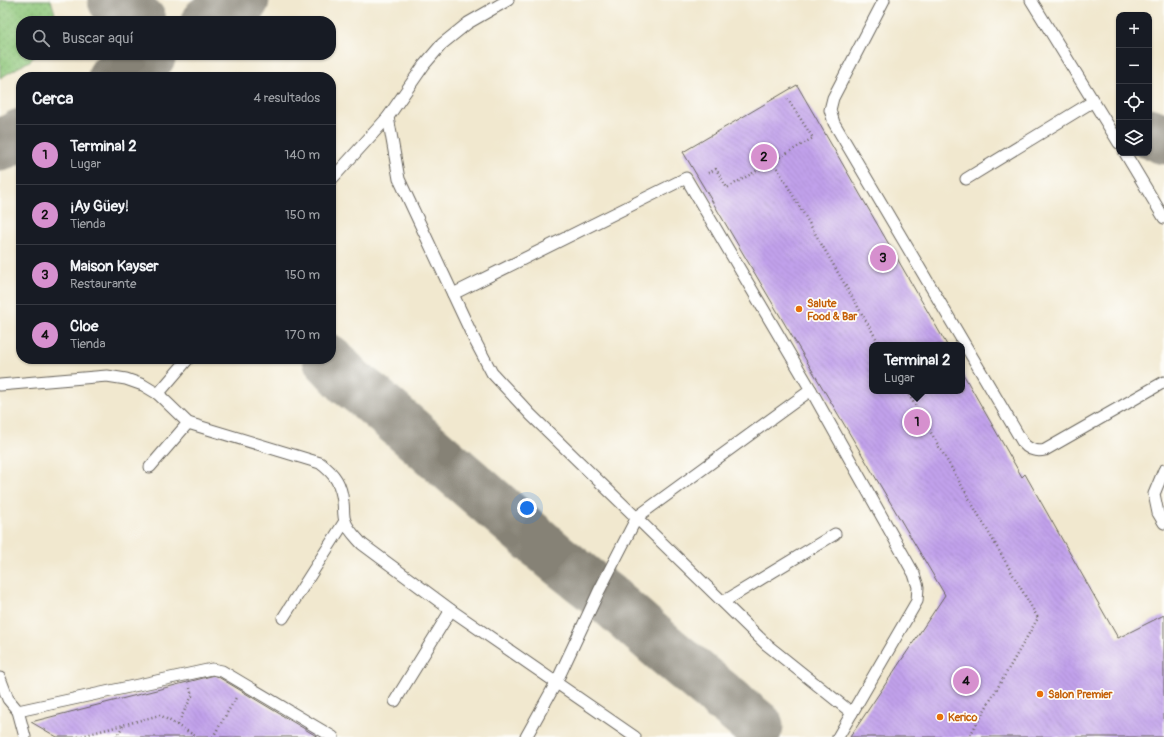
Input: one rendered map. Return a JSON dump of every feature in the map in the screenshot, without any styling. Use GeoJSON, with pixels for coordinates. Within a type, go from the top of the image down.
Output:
{"type":"FeatureCollection","features":[{"type":"Feature","properties":{"kind":"lane"},"geometry":{"type":"LineString","coordinates":[[336,174],[388,117],[424,65],[442,44],[468,23],[508,0]]}},
{"type":"Feature","properties":{"kind":"lane"},"geometry":{"type":"LineString","coordinates":[[884,0],[833,98],[830,110],[834,123],[963,342]]}},
{"type":"Feature","properties":{"kind":"lane"},"geometry":{"type":"LineString","coordinates":[[1031,0],[1092,102],[1116,138]]}},
{"type":"Feature","properties":{"kind":"lane"},"geometry":{"type":"LineString","coordinates":[[966,179],[1092,102]]}},
{"type":"Feature","properties":{"kind":"lane"},"geometry":{"type":"LineString","coordinates":[[388,117],[399,179],[452,294],[492,373],[531,415],[767,645],[852,713]]}},
{"type":"Feature","properties":{"kind":"lane"},"geometry":{"type":"LineString","coordinates":[[1127,156],[1164,218]]}},
{"type":"Feature","properties":{"kind":"lane"},"geometry":{"type":"LineString","coordinates":[[452,294],[686,178],[811,390],[914,574],[918,587],[917,601],[838,737]]}},
{"type":"Feature","properties":{"kind":"lane"},"geometry":{"type":"LineString","coordinates":[[965,345],[1023,443],[1027,448],[1033,450],[1045,450],[1164,382]]}},
{"type":"Feature","properties":{"kind":"lane"},"geometry":{"type":"LineString","coordinates":[[158,394],[184,364]]}},
{"type":"Feature","properties":{"kind":"lane"},"geometry":{"type":"LineString","coordinates":[[0,385],[107,376],[126,379],[158,394],[188,423],[320,463],[331,471],[339,485],[343,500],[345,521],[352,533],[362,544],[451,610],[635,737]]}},
{"type":"Feature","properties":{"kind":"lane"},"geometry":{"type":"LineString","coordinates":[[526,737],[556,683],[599,591],[637,517],[811,390]]}},
{"type":"Feature","properties":{"kind":"lane"},"geometry":{"type":"LineString","coordinates":[[150,467],[188,423]]}},
{"type":"Feature","properties":{"kind":"lane"},"geometry":{"type":"LineString","coordinates":[[1164,470],[1154,494],[1158,513],[1164,523]]}},
{"type":"Feature","properties":{"kind":"lane"},"geometry":{"type":"LineString","coordinates":[[283,618],[345,521]]}},
{"type":"Feature","properties":{"kind":"lane"},"geometry":{"type":"LineString","coordinates":[[723,602],[835,534]]}},
{"type":"Feature","properties":{"kind":"lane"},"geometry":{"type":"LineString","coordinates":[[395,701],[451,610]]}},
{"type":"Feature","properties":{"kind":"lane"},"geometry":{"type":"LineString","coordinates":[[18,711],[212,669],[222,672],[333,737]]}},
{"type":"Feature","properties":{"kind":"lane"},"geometry":{"type":"LineString","coordinates":[[0,678],[4,698],[18,711],[25,737]]}},
{"type":"Feature","properties":{"kind":"path"},"geometry":{"type":"LineString","coordinates":[[708,173],[716,169],[727,188],[813,138],[787,98]]}},
{"type":"Feature","properties":{"kind":"path"},"geometry":{"type":"LineString","coordinates":[[773,161],[878,342]]}},
{"type":"Feature","properties":{"kind":"path"},"geometry":{"type":"LineString","coordinates":[[909,394],[1038,618],[969,737]]}},
{"type":"Feature","properties":{"kind":"path"},"geometry":{"type":"LineString","coordinates":[[176,725],[192,696],[188,682]]}},
{"type":"Feature","properties":{"kind":"path"},"geometry":{"type":"LineString","coordinates":[[212,737],[240,690]]}},
{"type":"Feature","properties":{"kind":"path"},"geometry":{"type":"LineString","coordinates":[[78,737],[160,715],[197,737]]}},
{"type":"Feature","properties":{"kind":"path"},"geometry":{"type":"LineString","coordinates":[[116,737],[123,725]]}},
{"type":"Feature","properties":{"kind":"green space"},"geometry":{"type":"Polygon","coordinates":[[[0,0],[51,0],[56,16],[16,16],[16,60],[31,60],[0,78],[0,0]]]}},
{"type":"Feature","properties":{"kind":"building"},"geometry":{"type":"Polygon","coordinates":[[[797,85],[945,342],[869,342],[869,394],[965,394],[965,377],[1022,477],[1025,474],[1118,638],[1164,615],[1164,737],[850,737],[945,595],[683,152],[797,85]]]}},
{"type":"Feature","properties":{"kind":"building"},"geometry":{"type":"Polygon","coordinates":[[[215,675],[318,737],[57,737],[31,722],[215,675]]]}},
{"type":"Feature","properties":{"kind":"taxiway"},"geometry":{"type":"LineString","coordinates":[[113,0],[133,16]]}},
{"type":"Feature","properties":{"kind":"taxiway"},"geometry":{"type":"LineString","coordinates":[[216,16],[244,0]]}},
{"type":"Feature","properties":{"kind":"taxiway"},"geometry":{"type":"LineString","coordinates":[[122,72],[142,60]]}},
{"type":"Feature","properties":{"kind":"taxiway"},"geometry":{"type":"LineString","coordinates":[[1152,134],[1164,139]]}},
{"type":"Feature","properties":{"kind":"taxiway"},"geometry":{"type":"LineString","coordinates":[[0,146],[16,137]]}},
{"type":"Feature","properties":{"kind":"taxiway"},"geometry":{"type":"LineString","coordinates":[[333,364],[350,382],[371,398],[556,558],[608,599],[666,650],[758,726]]}},
{"type":"Feature","properties":{"kind":"place","name":"¡Ay Güey!"},"geometry":{"type":"Point","coordinates":[764,157]}},
{"type":"Feature","properties":{"kind":"place","name":"Maison Kayser"},"geometry":{"type":"Point","coordinates":[883,258]}},
{"type":"Feature","properties":{"kind":"place","name":"Salute Food & Bar"},"geometry":{"type":"Point","coordinates":[799,309]}},
{"type":"Feature","properties":{"kind":"place","name":"Terminal 2"},"geometry":{"type":"Point","coordinates":[917,422]}},
{"type":"Feature","properties":{"kind":"place","name":"Cloe"},"geometry":{"type":"Point","coordinates":[966,681]}},
{"type":"Feature","properties":{"kind":"place","name":"Salon Premier"},"geometry":{"type":"Point","coordinates":[1040,694]}},
{"type":"Feature","properties":{"kind":"place","name":"Kerico"},"geometry":{"type":"Point","coordinates":[940,717]}}]}
